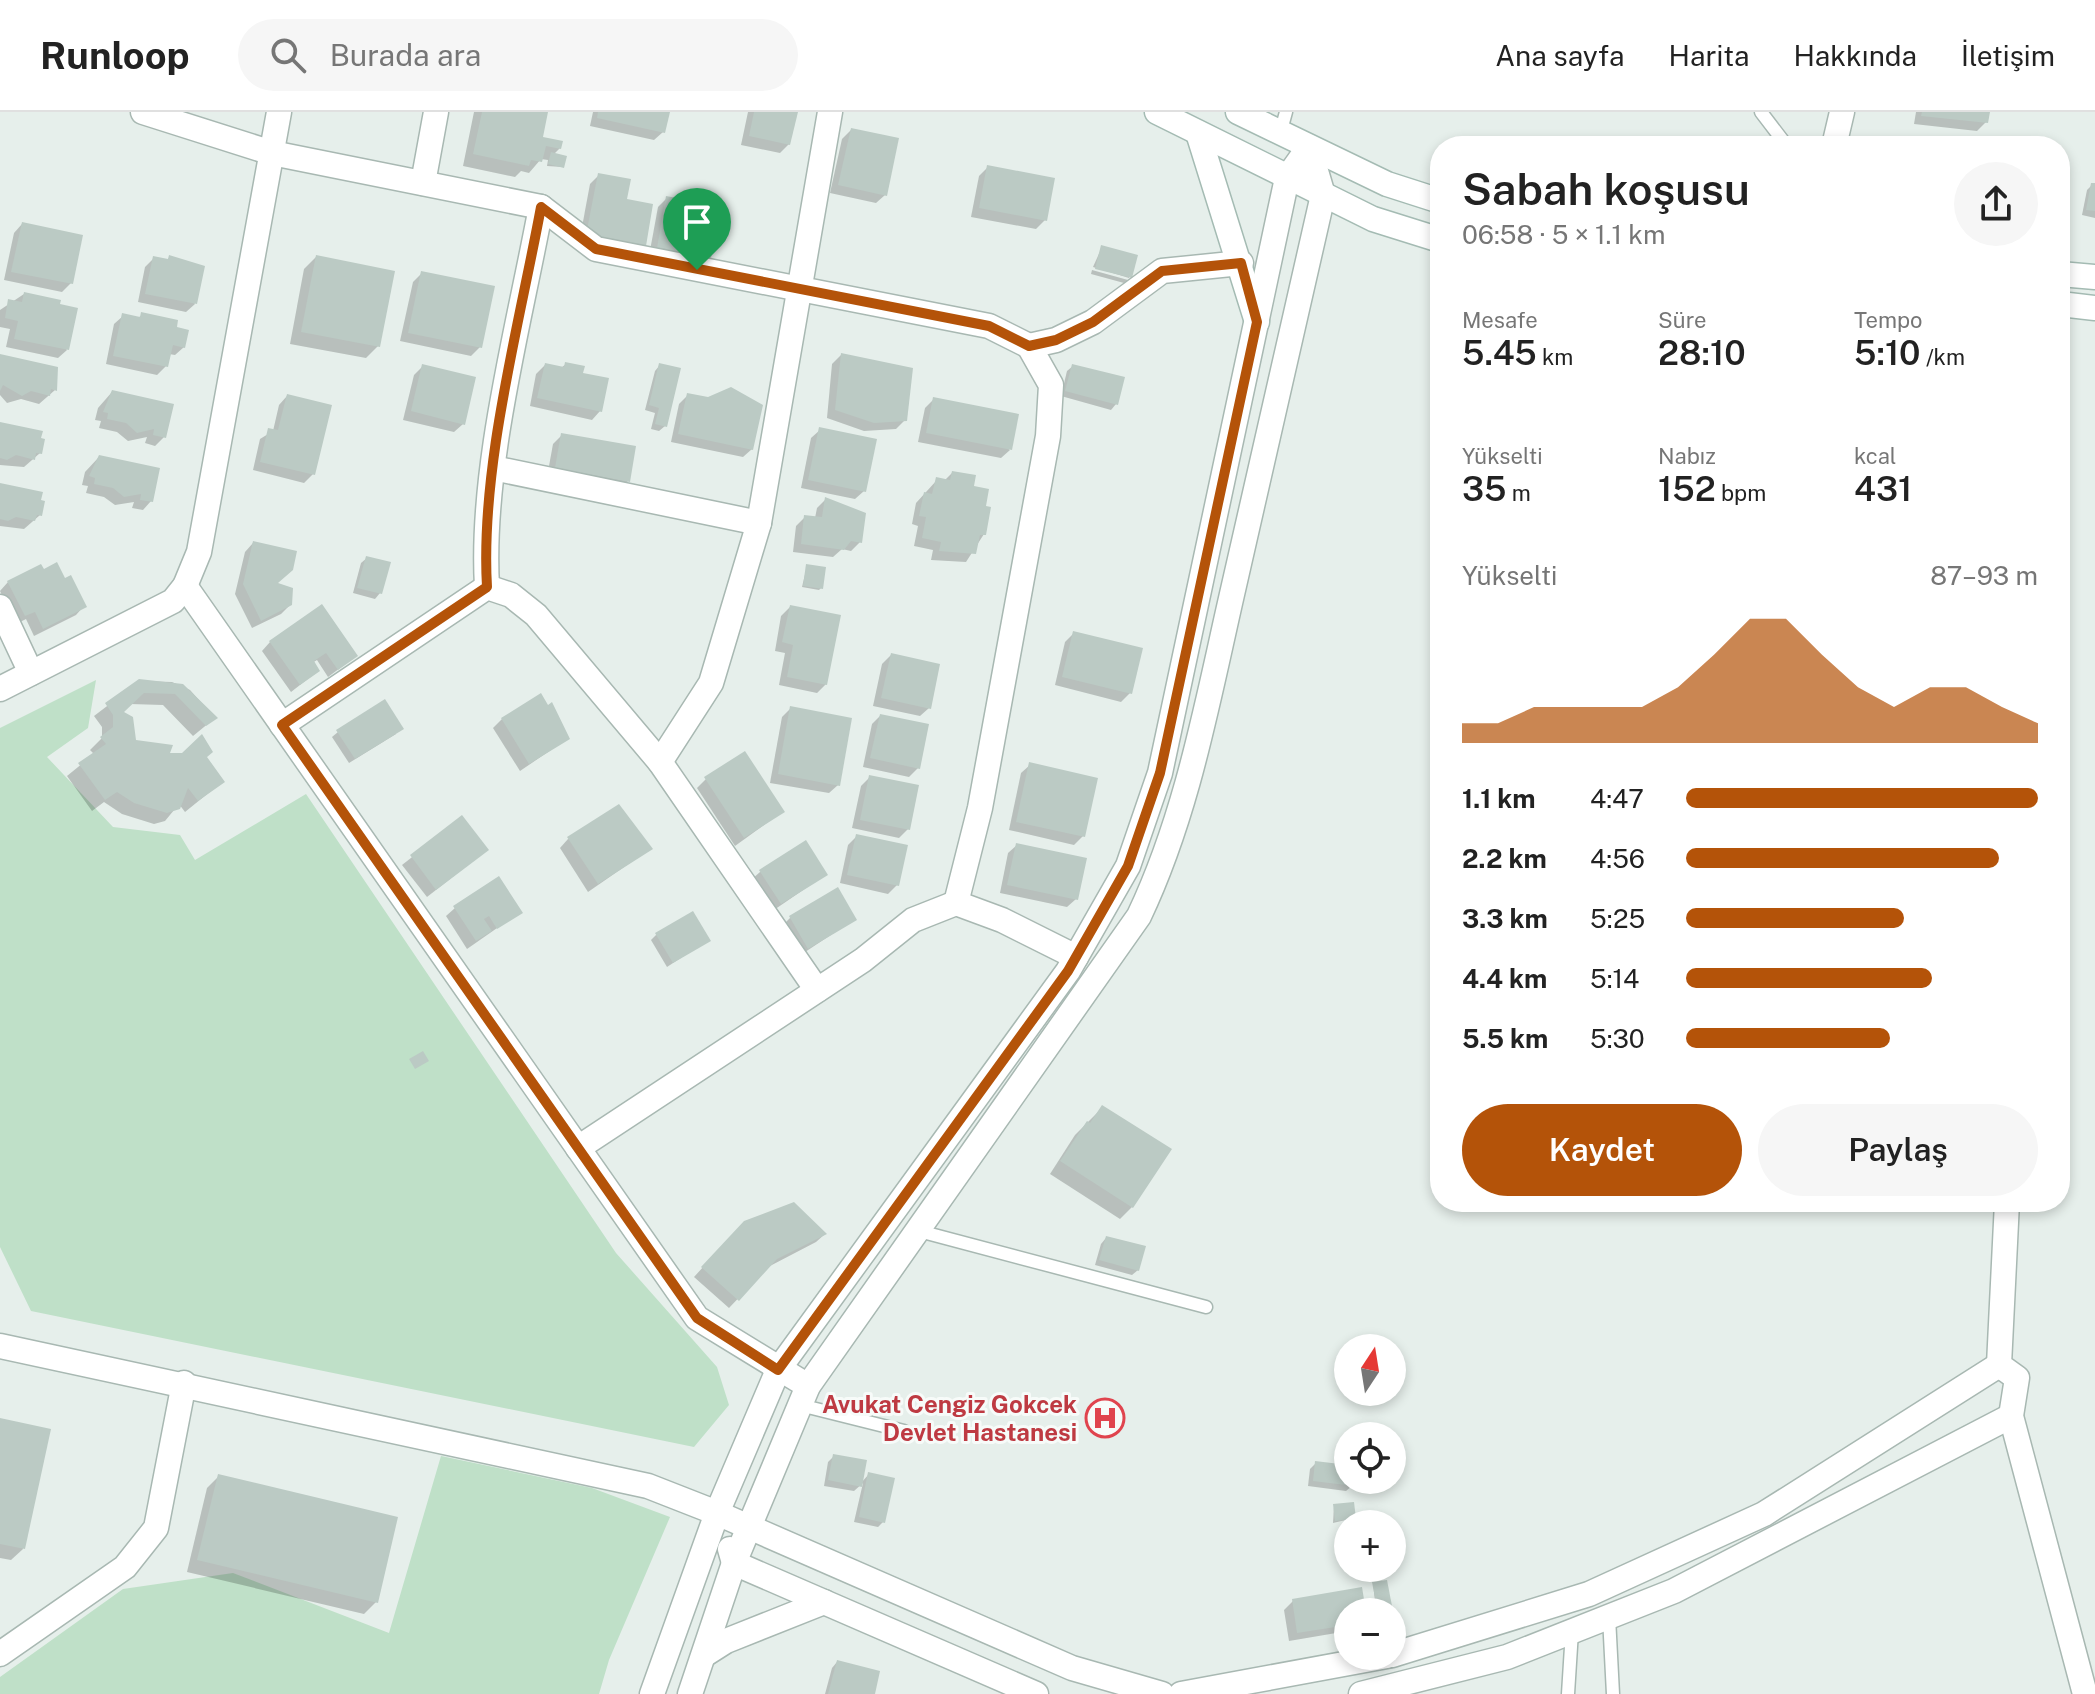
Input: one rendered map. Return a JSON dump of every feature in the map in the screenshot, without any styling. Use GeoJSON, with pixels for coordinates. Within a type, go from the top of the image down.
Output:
{"type":"FeatureCollection","features":[{"type":"Feature","properties":{"kind":"street"},"geometry":{"type":"LineString","coordinates":[[143,112],[272,153],[541,207],[596,249],[799,292],[989,326],[1029,346],[1051,385],[1048,436],[980,808],[956,903]]}},
{"type":"Feature","properties":{"kind":"street"},"geometry":{"type":"LineString","coordinates":[[0,689],[173,601],[185,586],[199,552],[279,112]]}},
{"type":"Feature","properties":{"kind":"street"},"geometry":{"type":"LineString","coordinates":[[423,183],[436,112]]}},
{"type":"Feature","properties":{"kind":"street"},"geometry":{"type":"LineString","coordinates":[[660,762],[711,683],[759,523],[830,112]]}},
{"type":"Feature","properties":{"kind":"street"},"geometry":{"type":"LineString","coordinates":[[1157,112],[1373,219],[1430,237]]}},
{"type":"Feature","properties":{"kind":"street"},"geometry":{"type":"LineString","coordinates":[[1238,112],[1283,123],[1309,147],[1387,184],[1430,198]]}},
{"type":"Feature","properties":{"kind":"street"},"geometry":{"type":"LineString","coordinates":[[1836,136],[1842,112]]}},
{"type":"Feature","properties":{"kind":"street"},"geometry":{"type":"LineString","coordinates":[[1198,133],[1257,322]]}},
{"type":"Feature","properties":{"kind":"street"},"geometry":{"type":"LineString","coordinates":[[652,1694],[717,1513],[778,1370],[1076,957],[1128,866],[1160,773],[1287,178],[1309,147]]}},
{"type":"Feature","properties":{"kind":"street"},"geometry":{"type":"LineString","coordinates":[[690,1694],[734,1563],[804,1396],[1139,916],[1171,843],[1202,728],[1323,195],[1309,147]]}},
{"type":"Feature","properties":{"kind":"street"},"geometry":{"type":"LineString","coordinates":[[487,587],[485,541],[493,468],[541,207]]}},
{"type":"Feature","properties":{"kind":"street"},"geometry":{"type":"LineString","coordinates":[[1029,346],[1056,340],[1093,322],[1162,271],[1241,263]]}},
{"type":"Feature","properties":{"kind":"street"},"geometry":{"type":"LineString","coordinates":[[2070,275],[2095,277]]}},
{"type":"Feature","properties":{"kind":"street"},"geometry":{"type":"LineString","coordinates":[[2070,305],[2095,308]]}},
{"type":"Feature","properties":{"kind":"street"},"geometry":{"type":"LineString","coordinates":[[493,468],[759,523]]}},
{"type":"Feature","properties":{"kind":"street"},"geometry":{"type":"LineString","coordinates":[[185,586],[697,1318],[778,1370],[804,1396]]}},
{"type":"Feature","properties":{"kind":"street"},"geometry":{"type":"LineString","coordinates":[[282,725],[487,587]]}},
{"type":"Feature","properties":{"kind":"street"},"geometry":{"type":"LineString","coordinates":[[487,587],[511,595],[536,615],[660,762],[817,990]]}},
{"type":"Feature","properties":{"kind":"street"},"geometry":{"type":"LineString","coordinates":[[0,607],[31,673]]}},
{"type":"Feature","properties":{"kind":"street"},"geometry":{"type":"LineString","coordinates":[[578,1148],[817,990],[913,920],[956,903],[1002,920],[1076,957]]}},
{"type":"Feature","properties":{"kind":"street"},"geometry":{"type":"LineString","coordinates":[[1999,1365],[2007,1212]]}},
{"type":"Feature","properties":{"kind":"street"},"geometry":{"type":"LineString","coordinates":[[0,1346],[184,1383],[648,1486],[750,1525],[1072,1668],[1135,1690],[1162,1694]]}},
{"type":"Feature","properties":{"kind":"street"},"geometry":{"type":"LineString","coordinates":[[1999,1365],[2017,1378],[2011,1416],[2085,1694]]}},
{"type":"Feature","properties":{"kind":"street"},"geometry":{"type":"LineString","coordinates":[[1406,1651],[1589,1594],[1764,1514],[1999,1365]]}},
{"type":"Feature","properties":{"kind":"street"},"geometry":{"type":"LineString","coordinates":[[0,1654],[125,1567],[156,1528],[184,1383]]}},
{"type":"Feature","properties":{"kind":"street"},"geometry":{"type":"LineString","coordinates":[[1361,1694],[1507,1657],[1674,1591],[2011,1416]]}},
{"type":"Feature","properties":{"kind":"street"},"geometry":{"type":"LineString","coordinates":[[717,1513],[734,1563],[1036,1694]]}},
{"type":"Feature","properties":{"kind":"street"},"geometry":{"type":"LineString","coordinates":[[704,1655],[726,1641],[824,1602]]}},
{"type":"Feature","properties":{"kind":"street"},"geometry":{"type":"LineString","coordinates":[[1181,1694],[1334,1666]]}},
{"type":"Feature","properties":{"kind":"lane"},"geometry":{"type":"LineString","coordinates":[[1761,112],[1779,136]]}},
{"type":"Feature","properties":{"kind":"lane"},"geometry":{"type":"LineString","coordinates":[[919,1231],[1206,1307]]}},
{"type":"Feature","properties":{"kind":"lane"},"geometry":{"type":"LineString","coordinates":[[804,1396],[904,1431]]}},
{"type":"Feature","properties":{"kind":"lane"},"geometry":{"type":"LineString","coordinates":[[1609,1617],[1613,1694]]}},
{"type":"Feature","properties":{"kind":"lane"},"geometry":{"type":"LineString","coordinates":[[1568,1694],[1572,1631]]}},
{"type":"Feature","properties":{"kind":"green space"},"geometry":{"type":"Polygon","coordinates":[[[96,680],[88,728],[47,757],[113,827],[180,835],[195,860],[306,794],[616,1253],[717,1367],[729,1405],[694,1447],[31,1311],[0,1247],[0,728],[96,680]]]}},
{"type":"Feature","properties":{"kind":"green space"},"geometry":{"type":"Polygon","coordinates":[[[441,1456],[592,1488],[670,1517],[609,1660],[599,1694],[0,1694],[0,1677],[123,1589],[233,1573],[389,1633],[441,1456]]]}},
{"type":"Feature","properties":{"kind":"building"},"geometry":{"type":"Polygon","coordinates":[[[482,112],[548,112],[543,137],[563,141],[561,149],[546,146],[542,162],[531,160],[529,166],[473,154],[482,112]]]}},
{"type":"Feature","properties":{"kind":"building"},"geometry":{"type":"Polygon","coordinates":[[[598,112],[670,112],[665,133],[597,118],[598,112]]]}},
{"type":"Feature","properties":{"kind":"building"},"geometry":{"type":"Polygon","coordinates":[[[754,112],[798,112],[790,145],[749,136],[754,112]]]}},
{"type":"Feature","properties":{"kind":"building"},"geometry":{"type":"Polygon","coordinates":[[[1922,112],[1990,112],[1988,123],[1921,116],[1922,112]]]}},
{"type":"Feature","properties":{"kind":"building"},"geometry":{"type":"Polygon","coordinates":[[[851,128],[899,138],[887,196],[838,185],[851,128]]]}},
{"type":"Feature","properties":{"kind":"building"},"geometry":{"type":"Polygon","coordinates":[[[551,152],[567,156],[564,168],[548,164],[551,152]]]}},
{"type":"Feature","properties":{"kind":"building"},"geometry":{"type":"Polygon","coordinates":[[[987,165],[1055,178],[1047,221],[979,208],[987,165]]]}},
{"type":"Feature","properties":{"kind":"building"},"geometry":{"type":"Polygon","coordinates":[[[598,173],[631,179],[627,199],[653,204],[646,246],[586,235],[598,173]]]}},
{"type":"Feature","properties":{"kind":"building"},"geometry":{"type":"Polygon","coordinates":[[[2091,183],[2095,183],[2095,211],[2086,210],[2091,183]]]}},
{"type":"Feature","properties":{"kind":"building"},"geometry":{"type":"Polygon","coordinates":[[[666,196],[721,206],[711,258],[657,248],[666,196]]]}},
{"type":"Feature","properties":{"kind":"building"},"geometry":{"type":"Polygon","coordinates":[[[22,222],[83,235],[73,284],[11,272],[22,222]]]}},
{"type":"Feature","properties":{"kind":"building"},"geometry":{"type":"Polygon","coordinates":[[[1101,245],[1138,255],[1132,278],[1095,269],[1101,245]]]}},
{"type":"Feature","properties":{"kind":"building"},"geometry":{"type":"Polygon","coordinates":[[[169,255],[205,266],[197,304],[145,294],[153,256],[168,259],[169,255]]]}},
{"type":"Feature","properties":{"kind":"building"},"geometry":{"type":"Polygon","coordinates":[[[316,255],[395,271],[380,347],[301,332],[316,255]]]}},
{"type":"Feature","properties":{"kind":"building"},"geometry":{"type":"Polygon","coordinates":[[[421,271],[495,286],[482,348],[408,333],[421,271]]]}},
{"type":"Feature","properties":{"kind":"building"},"geometry":{"type":"Polygon","coordinates":[[[24,292],[61,300],[60,304],[78,308],[69,350],[14,339],[18,321],[5,318],[8,299],[22,302],[24,292]]]}},
{"type":"Feature","properties":{"kind":"building"},"geometry":{"type":"Polygon","coordinates":[[[141,312],[178,320],[177,327],[189,330],[185,348],[173,345],[168,367],[113,356],[122,313],[140,317],[141,312]]]}},
{"type":"Feature","properties":{"kind":"building"},"geometry":{"type":"Polygon","coordinates":[[[841,353],[913,368],[907,421],[874,423],[835,410],[841,353]]]}},
{"type":"Feature","properties":{"kind":"building"},"geometry":{"type":"Polygon","coordinates":[[[0,354],[58,367],[57,391],[51,389],[50,396],[31,391],[22,396],[3,385],[0,391],[0,354]]]}},
{"type":"Feature","properties":{"kind":"building"},"geometry":{"type":"Polygon","coordinates":[[[565,362],[585,366],[583,373],[609,378],[602,412],[537,398],[545,363],[564,367],[565,362]]]}},
{"type":"Feature","properties":{"kind":"building"},"geometry":{"type":"Polygon","coordinates":[[[659,363],[681,368],[667,427],[655,424],[659,408],[649,405],[659,363]]]}},
{"type":"Feature","properties":{"kind":"building"},"geometry":{"type":"Polygon","coordinates":[[[422,364],[476,377],[465,425],[411,411],[422,364]]]}},
{"type":"Feature","properties":{"kind":"building"},"geometry":{"type":"Polygon","coordinates":[[[1072,364],[1125,377],[1118,405],[1065,391],[1072,364]]]}},
{"type":"Feature","properties":{"kind":"building"},"geometry":{"type":"Polygon","coordinates":[[[731,387],[763,405],[753,450],[678,434],[687,393],[708,397],[731,387]]]}},
{"type":"Feature","properties":{"kind":"building"},"geometry":{"type":"Polygon","coordinates":[[[112,390],[174,404],[166,438],[153,435],[154,429],[137,433],[126,423],[107,419],[108,413],[103,412],[112,390]]]}},
{"type":"Feature","properties":{"kind":"building"},"geometry":{"type":"Polygon","coordinates":[[[287,394],[332,405],[315,475],[260,462],[268,428],[278,430],[287,394]]]}},
{"type":"Feature","properties":{"kind":"building"},"geometry":{"type":"Polygon","coordinates":[[[933,397],[1019,414],[1012,450],[926,433],[933,397]]]}},
{"type":"Feature","properties":{"kind":"building"},"geometry":{"type":"Polygon","coordinates":[[[0,422],[43,431],[42,454],[36,453],[35,460],[16,455],[7,460],[0,458],[0,422]]]}},
{"type":"Feature","properties":{"kind":"building"},"geometry":{"type":"Polygon","coordinates":[[[819,427],[877,439],[866,492],[808,480],[819,427]]]}},
{"type":"Feature","properties":{"kind":"building"},"geometry":{"type":"Polygon","coordinates":[[[561,433],[636,446],[630,482],[555,468],[561,433]]]}},
{"type":"Feature","properties":{"kind":"building"},"geometry":{"type":"Polygon","coordinates":[[[99,455],[160,468],[153,502],[140,500],[141,494],[124,497],[113,488],[94,484],[95,478],[89,476],[99,455]]]}},
{"type":"Feature","properties":{"kind":"building"},"geometry":{"type":"Polygon","coordinates":[[[952,471],[976,475],[974,486],[989,489],[986,506],[991,507],[986,535],[980,535],[976,554],[939,551],[941,542],[922,538],[926,517],[919,516],[924,492],[932,494],[936,477],[950,480],[952,471]]]}},
{"type":"Feature","properties":{"kind":"building"},"geometry":{"type":"Polygon","coordinates":[[[0,483],[43,492],[42,516],[37,515],[35,521],[16,517],[8,521],[0,519],[0,483]]]}},
{"type":"Feature","properties":{"kind":"building"},"geometry":{"type":"Polygon","coordinates":[[[825,497],[866,513],[862,543],[851,541],[844,550],[801,544],[804,515],[822,517],[825,497]]]}},
{"type":"Feature","properties":{"kind":"building"},"geometry":{"type":"Polygon","coordinates":[[[253,541],[297,551],[293,570],[278,583],[293,588],[292,605],[261,621],[243,584],[253,541]]]}},
{"type":"Feature","properties":{"kind":"building"},"geometry":{"type":"Polygon","coordinates":[[[366,556],[391,562],[382,594],[357,588],[366,556]]]}},
{"type":"Feature","properties":{"kind":"building"},"geometry":{"type":"Polygon","coordinates":[[[57,562],[65,578],[71,575],[87,607],[43,629],[35,612],[25,616],[7,581],[41,564],[44,569],[57,562]]]}},
{"type":"Feature","properties":{"kind":"building"},"geometry":{"type":"Polygon","coordinates":[[[806,564],[826,567],[823,589],[803,586],[806,564]]]}},
{"type":"Feature","properties":{"kind":"building"},"geometry":{"type":"Polygon","coordinates":[[[322,604],[358,656],[338,670],[326,653],[314,661],[320,671],[300,685],[269,641],[322,604]]]}},
{"type":"Feature","properties":{"kind":"building"},"geometry":{"type":"Polygon","coordinates":[[[790,605],[841,615],[827,685],[787,677],[793,645],[782,642],[790,605]]]}},
{"type":"Feature","properties":{"kind":"building"},"geometry":{"type":"Polygon","coordinates":[[[1073,631],[1143,648],[1132,694],[1062,677],[1073,631]]]}},
{"type":"Feature","properties":{"kind":"building"},"geometry":{"type":"Polygon","coordinates":[[[891,653],[940,664],[931,709],[881,698],[891,653]]]}},
{"type":"Feature","properties":{"kind":"building"},"geometry":{"type":"Polygon","coordinates":[[[139,679],[183,684],[218,718],[206,726],[175,694],[144,693],[124,712],[133,717],[136,740],[173,745],[170,753],[182,753],[202,734],[213,752],[207,757],[225,782],[198,801],[188,788],[180,809],[167,813],[134,803],[117,792],[105,800],[78,763],[106,744],[100,737],[113,727],[113,715],[105,703],[139,679]]]}},
{"type":"Feature","properties":{"kind":"building"},"geometry":{"type":"Polygon","coordinates":[[[541,693],[548,705],[552,702],[570,739],[529,764],[501,718],[541,693]]]}},
{"type":"Feature","properties":{"kind":"building"},"geometry":{"type":"Polygon","coordinates":[[[385,699],[404,729],[355,759],[336,730],[385,699]]]}},
{"type":"Feature","properties":{"kind":"building"},"geometry":{"type":"Polygon","coordinates":[[[790,706],[852,718],[840,786],[778,774],[790,706]]]}},
{"type":"Feature","properties":{"kind":"building"},"geometry":{"type":"Polygon","coordinates":[[[880,714],[929,724],[920,769],[870,758],[880,714]]]}},
{"type":"Feature","properties":{"kind":"building"},"geometry":{"type":"Polygon","coordinates":[[[745,751],[785,812],[744,838],[704,777],[745,751]]]}},
{"type":"Feature","properties":{"kind":"building"},"geometry":{"type":"Polygon","coordinates":[[[1029,762],[1098,778],[1085,837],[1016,822],[1029,762]]]}},
{"type":"Feature","properties":{"kind":"building"},"geometry":{"type":"Polygon","coordinates":[[[869,775],[919,785],[910,830],[860,820],[869,775]]]}},
{"type":"Feature","properties":{"kind":"building"},"geometry":{"type":"Polygon","coordinates":[[[619,804],[653,849],[598,884],[567,837],[619,804]]]}},
{"type":"Feature","properties":{"kind":"building"},"geometry":{"type":"Polygon","coordinates":[[[462,815],[489,850],[436,890],[410,855],[462,815]]]}},
{"type":"Feature","properties":{"kind":"building"},"geometry":{"type":"Polygon","coordinates":[[[856,834],[908,845],[899,886],[847,875],[856,834]]]}},
{"type":"Feature","properties":{"kind":"building"},"geometry":{"type":"Polygon","coordinates":[[[806,840],[828,875],[781,904],[759,870],[806,840]]]}},
{"type":"Feature","properties":{"kind":"building"},"geometry":{"type":"Polygon","coordinates":[[[1016,843],[1087,858],[1078,900],[1007,885],[1016,843]]]}},
{"type":"Feature","properties":{"kind":"building"},"geometry":{"type":"Polygon","coordinates":[[[499,876],[523,913],[497,929],[489,916],[484,919],[492,931],[476,941],[453,906],[499,876]]]}},
{"type":"Feature","properties":{"kind":"building"},"geometry":{"type":"Polygon","coordinates":[[[838,887],[857,920],[808,949],[789,916],[838,887]]]}},
{"type":"Feature","properties":{"kind":"building"},"geometry":{"type":"Polygon","coordinates":[[[693,911],[711,941],[673,963],[655,933],[693,911]]]}},
{"type":"Feature","properties":{"kind":"building"},"geometry":{"type":"Polygon","coordinates":[[[423,1051],[429,1061],[415,1069],[409,1059],[423,1051]]]}},
{"type":"Feature","properties":{"kind":"building"},"geometry":{"type":"Polygon","coordinates":[[[1102,1105],[1172,1149],[1133,1208],[1060,1161],[1102,1105]]]}},
{"type":"Feature","properties":{"kind":"building"},"geometry":{"type":"Polygon","coordinates":[[[794,1202],[827,1234],[777,1259],[739,1301],[701,1267],[744,1221],[794,1202]]]}},
{"type":"Feature","properties":{"kind":"building"},"geometry":{"type":"Polygon","coordinates":[[[1106,1236],[1146,1246],[1139,1271],[1099,1260],[1106,1236]]]}},
{"type":"Feature","properties":{"kind":"building"},"geometry":{"type":"Polygon","coordinates":[[[0,1418],[51,1429],[25,1549],[0,1544],[0,1418]]]}},
{"type":"Feature","properties":{"kind":"building"},"geometry":{"type":"Polygon","coordinates":[[[833,1454],[867,1460],[862,1487],[828,1480],[833,1454]]]}},
{"type":"Feature","properties":{"kind":"building"},"geometry":{"type":"Polygon","coordinates":[[[1315,1461],[1334,1463],[1334,1484],[1313,1481],[1315,1461]]]}},
{"type":"Feature","properties":{"kind":"building"},"geometry":{"type":"Polygon","coordinates":[[[868,1472],[895,1478],[885,1523],[859,1517],[868,1472]]]}},
{"type":"Feature","properties":{"kind":"building"},"geometry":{"type":"Polygon","coordinates":[[[218,1474],[398,1517],[378,1603],[197,1560],[218,1474]]]}},
{"type":"Feature","properties":{"kind":"building"},"geometry":{"type":"Polygon","coordinates":[[[1354,1502],[1355,1510],[1334,1510],[1334,1512],[1333,1504],[1354,1502]]]}},
{"type":"Feature","properties":{"kind":"building"},"geometry":{"type":"Polygon","coordinates":[[[1372,1582],[1387,1582],[1390,1598],[1375,1598],[1372,1582]]]}},
{"type":"Feature","properties":{"kind":"building"},"geometry":{"type":"Polygon","coordinates":[[[1362,1587],[1364,1598],[1334,1598],[1334,1627],[1297,1633],[1292,1599],[1362,1587]]]}},
{"type":"Feature","properties":{"kind":"building"},"geometry":{"type":"Polygon","coordinates":[[[837,1660],[880,1671],[875,1694],[828,1694],[837,1660]]]}},
{"type":"Feature","properties":{"kind":"place","name":"Avukat Cengiz Gokcek Devlet Hastanesi"},"geometry":{"type":"Point","coordinates":[1105,1418]}},
{"type":"Feature","properties":{"kind":"route"},"geometry":{"type":"LineString","coordinates":[[541,207],[596,249],[697,270],[989,326],[1029,346],[1056,340],[1093,322],[1162,271],[1241,263],[1257,322],[1160,773],[1145,824],[1128,866],[1068,971],[778,1370],[697,1318],[282,725],[487,587],[485,541],[493,468],[541,207]]}}]}
